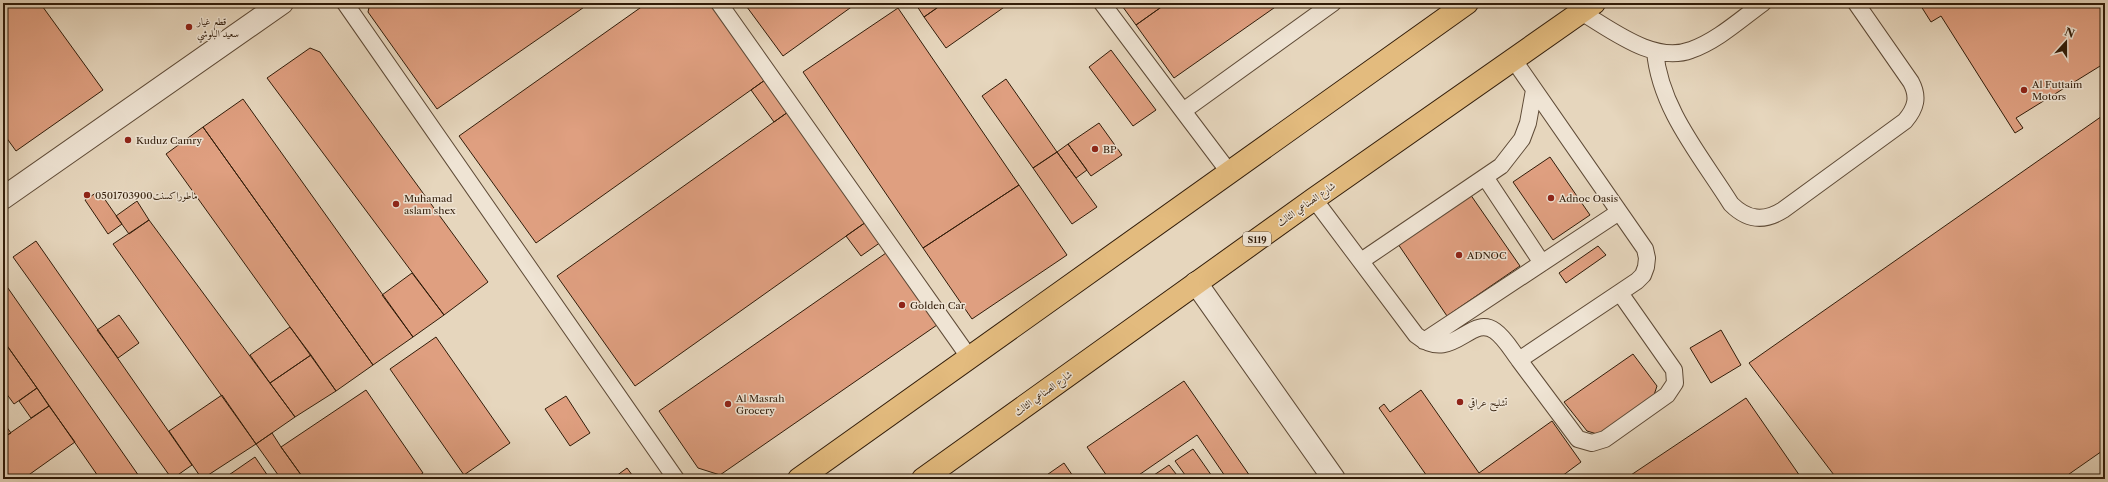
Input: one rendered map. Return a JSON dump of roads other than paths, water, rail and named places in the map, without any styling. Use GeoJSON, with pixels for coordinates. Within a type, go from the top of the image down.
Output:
{"type":"FeatureCollection","features":[{"type":"Feature","properties":{"kind":"main road"},"geometry":{"type":"LineString","coordinates":[[799,479],[1467,3]]}},
{"type":"Feature","properties":{"kind":"main road","name":"شارع الصناعي الثالث"},"geometry":{"type":"LineString","coordinates":[[923,479],[1314,199],[1588,8]]}},
{"type":"Feature","properties":{"kind":"street"},"geometry":{"type":"LineString","coordinates":[[3,198],[273,6]]}},
{"type":"Feature","properties":{"kind":"street"},"geometry":{"type":"LineString","coordinates":[[1196,283],[1334,479]]}},
{"type":"Feature","properties":{"kind":"lane"},"geometry":{"type":"LineString","coordinates":[[345,3],[676,479]]}},
{"type":"Feature","properties":{"kind":"lane"},"geometry":{"type":"LineString","coordinates":[[719,3],[969,357]]}},
{"type":"Feature","properties":{"kind":"lane"},"geometry":{"type":"LineString","coordinates":[[1102,3],[1229,172]]}},
{"type":"Feature","properties":{"kind":"lane"},"geometry":{"type":"LineString","coordinates":[[1183,112],[1333,3]]}},
{"type":"Feature","properties":{"kind":"lane"},"geometry":{"type":"LineString","coordinates":[[1588,8],[1638,44],[1655,51],[1673,54],[1690,51],[1707,42],[1763,3]]}},
{"type":"Feature","properties":{"kind":"lane"},"geometry":{"type":"LineString","coordinates":[[1655,51],[1656,68],[1666,99],[1732,204],[1747,216],[1766,218],[1784,210],[1905,121],[1915,106],[1915,89],[1911,82],[1856,3]]}},
{"type":"Feature","properties":{"kind":"lane"},"geometry":{"type":"LineString","coordinates":[[1513,59],[1645,249],[1647,258],[1643,275],[1620,293],[1519,360]]}},
{"type":"Feature","properties":{"kind":"lane"},"geometry":{"type":"LineString","coordinates":[[1361,261],[1501,166],[1522,139],[1532,107],[1534,90]]}},
{"type":"Feature","properties":{"kind":"lane"},"geometry":{"type":"LineString","coordinates":[[1485,177],[1542,263]]}},
{"type":"Feature","properties":{"kind":"lane"},"geometry":{"type":"LineString","coordinates":[[1314,199],[1416,335],[1433,345],[1444,345],[1476,328],[1489,328],[1499,334],[1578,439],[1592,443],[1605,439],[1667,395],[1675,384],[1676,376],[1674,370],[1620,293]]}},
{"type":"Feature","properties":{"kind":"lane"},"geometry":{"type":"LineString","coordinates":[[1424,341],[1619,212]]}},
{"type":"Feature","properties":{"kind":"place","name":"قطع غيار سعيد البلوشي"},"geometry":{"type":"Point","coordinates":[189,27]}},
{"type":"Feature","properties":{"kind":"place","name":"Al Futtaim Motors"},"geometry":{"type":"Point","coordinates":[2024,90]}},
{"type":"Feature","properties":{"kind":"place","name":"Kuduz Camry"},"geometry":{"type":"Point","coordinates":[128,140]}},
{"type":"Feature","properties":{"kind":"place","name":"BP"},"geometry":{"type":"Point","coordinates":[1095,149]}},
{"type":"Feature","properties":{"kind":"place","name":"ماطوراكسنت0501703900"},"geometry":{"type":"Point","coordinates":[87,195]}},
{"type":"Feature","properties":{"kind":"place","name":"Adnoc Oasis"},"geometry":{"type":"Point","coordinates":[1551,198]}},
{"type":"Feature","properties":{"kind":"place","name":"Muhamad aslam shex"},"geometry":{"type":"Point","coordinates":[396,204]}},
{"type":"Feature","properties":{"kind":"place","name":"ADNOC"},"geometry":{"type":"Point","coordinates":[1459,255]}},
{"type":"Feature","properties":{"kind":"place","name":"Golden Car"},"geometry":{"type":"Point","coordinates":[902,305]}},
{"type":"Feature","properties":{"kind":"place","name":"تشليح عراقي"},"geometry":{"type":"Point","coordinates":[1460,402]}},
{"type":"Feature","properties":{"kind":"place","name":"Al Masrah Grocery"},"geometry":{"type":"Point","coordinates":[728,404]}}]}
